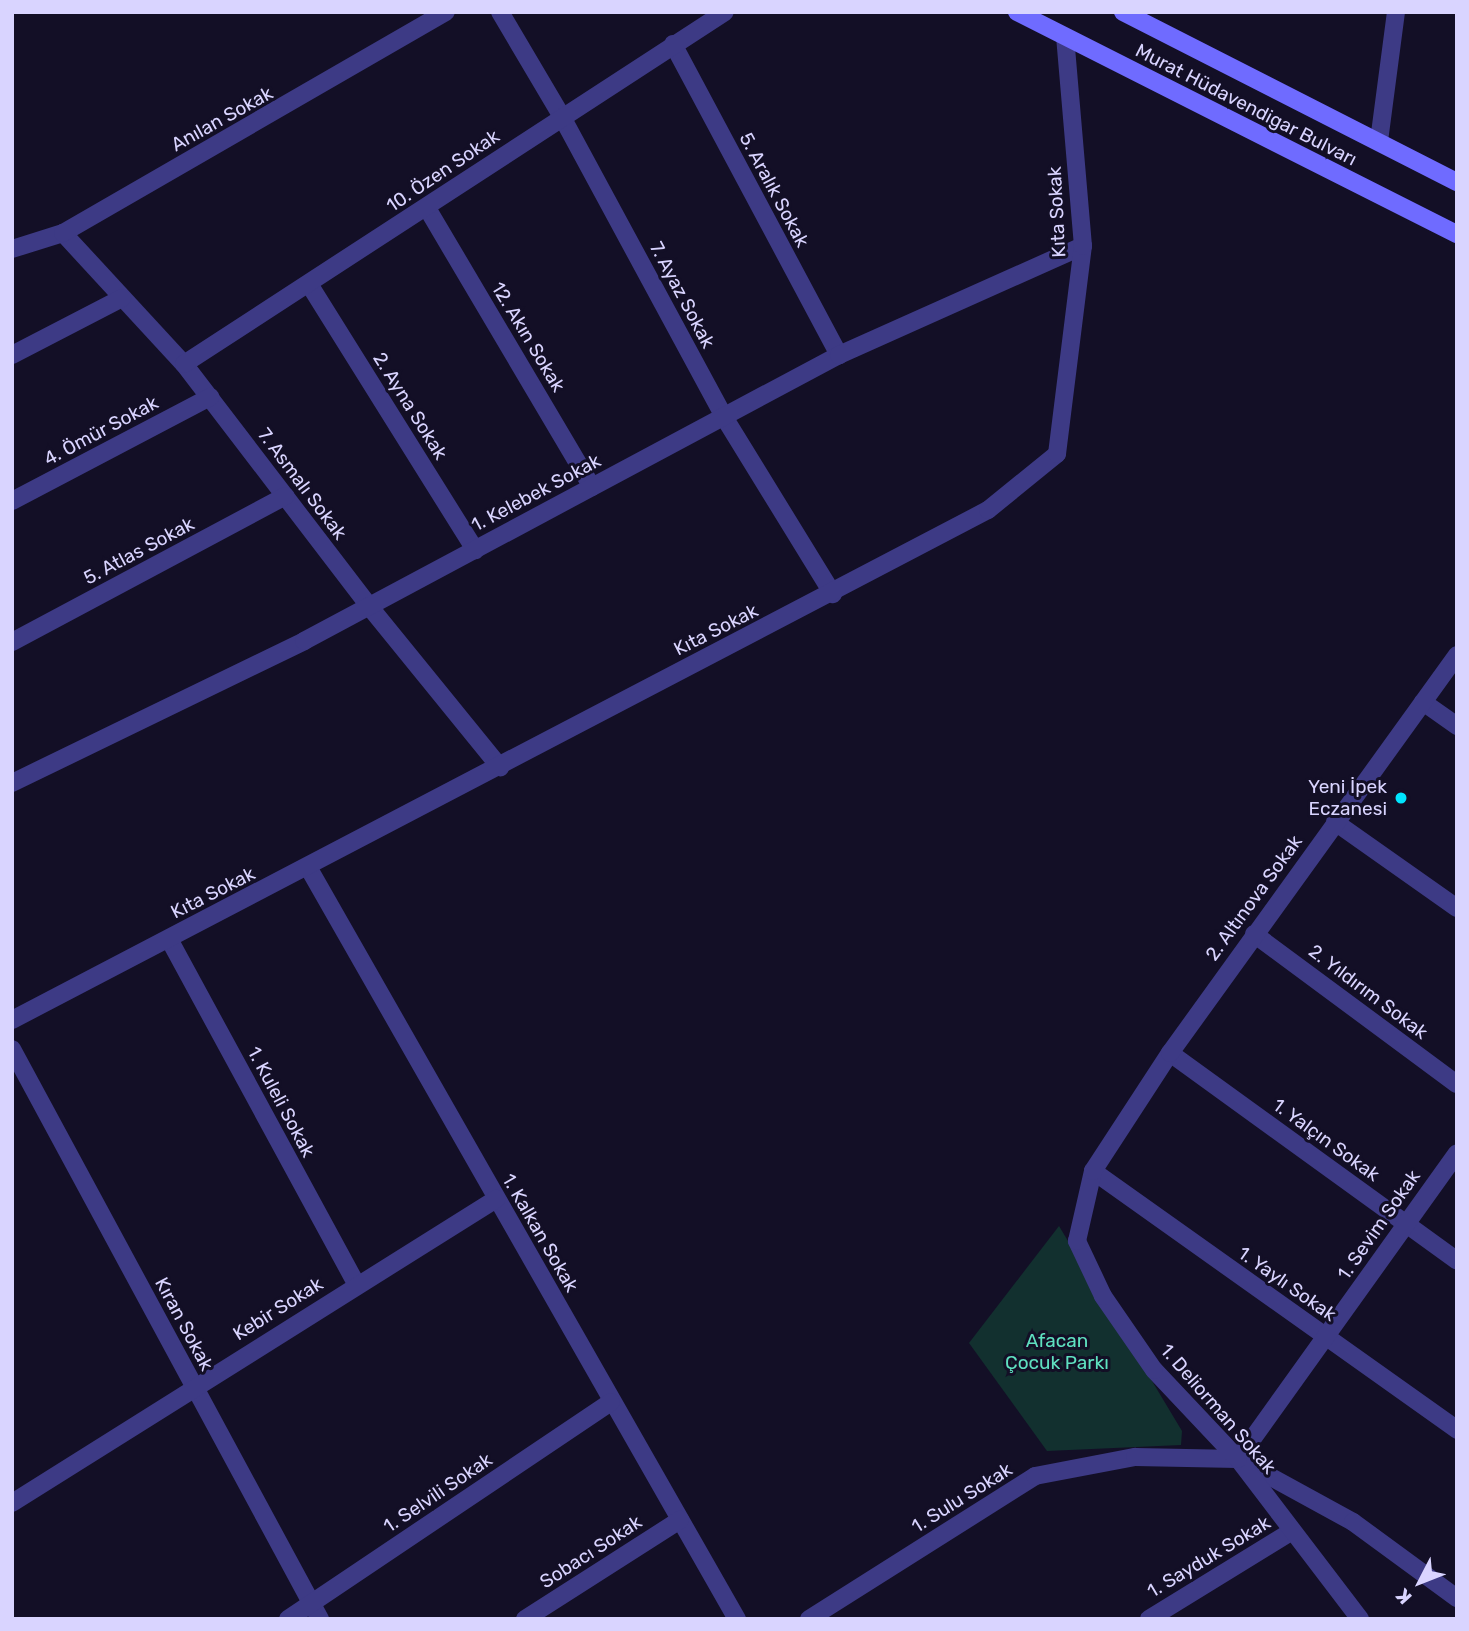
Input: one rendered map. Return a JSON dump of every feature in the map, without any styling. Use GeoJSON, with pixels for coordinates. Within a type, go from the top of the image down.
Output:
{"type":"FeatureCollection","features":[{"type":"Feature","properties":{"kind":"main road","name":"Murat Hüdavendigar Bulvarı"},"geometry":{"type":"LineString","coordinates":[[1017,12],[1457,234]]}},
{"type":"Feature","properties":{"kind":"main road","name":"Murat Hüdavendigar Bulvarı"},"geometry":{"type":"LineString","coordinates":[[1123,12],[1457,182]]}},
{"type":"Feature","properties":{"kind":"street","name":"Anılan Sokak"},"geometry":{"type":"LineString","coordinates":[[12,249],[62,233],[446,12]]}},
{"type":"Feature","properties":{"kind":"street","name":"7. Ayaz Sokak"},"geometry":{"type":"LineString","coordinates":[[500,12],[562,117],[724,417],[833,594]]}},
{"type":"Feature","properties":{"kind":"street","name":"10. Özen Sokak"},"geometry":{"type":"LineString","coordinates":[[184,364],[725,12]]}},
{"type":"Feature","properties":{"kind":"street"},"geometry":{"type":"LineString","coordinates":[[1379,141],[1396,12]]}},
{"type":"Feature","properties":{"kind":"street","name":"Kıta Sokak"},"geometry":{"type":"LineString","coordinates":[[12,1020],[833,594],[988,510],[1057,454],[1083,246],[1065,38]]}},
{"type":"Feature","properties":{"kind":"street","name":"5. Aralık Sokak"},"geometry":{"type":"LineString","coordinates":[[673,44],[839,355]]}},
{"type":"Feature","properties":{"kind":"street","name":"12. Akın Sokak"},"geometry":{"type":"LineString","coordinates":[[427,208],[592,487]]}},
{"type":"Feature","properties":{"kind":"street","name":"7. Asmalı Sokak"},"geometry":{"type":"LineString","coordinates":[[62,233],[184,364],[369,606],[500,767]]}},
{"type":"Feature","properties":{"kind":"street","name":"1. Kelebek Sokak"},"geometry":{"type":"LineString","coordinates":[[12,783],[369,606],[839,355],[1083,246]]}},
{"type":"Feature","properties":{"kind":"street","name":"2. Ayna Sokak"},"geometry":{"type":"LineString","coordinates":[[309,284],[475,550]]}},
{"type":"Feature","properties":{"kind":"street"},"geometry":{"type":"LineString","coordinates":[[12,355],[122,298]]}},
{"type":"Feature","properties":{"kind":"street","name":"4. Ömür Sokak"},"geometry":{"type":"LineString","coordinates":[[12,501],[210,397]]}},
{"type":"Feature","properties":{"kind":"street","name":"5. Atlas Sokak"},"geometry":{"type":"LineString","coordinates":[[12,642],[285,496]]}},
{"type":"Feature","properties":{"kind":"street","name":"2. Altınova Sokak"},"geometry":{"type":"LineString","coordinates":[[1093,1171],[1170,1053],[1457,655]]}},
{"type":"Feature","properties":{"kind":"street"},"geometry":{"type":"LineString","coordinates":[[1423,702],[1457,726]]}},
{"type":"Feature","properties":{"kind":"street"},"geometry":{"type":"LineString","coordinates":[[1335,822],[1457,908]]}},
{"type":"Feature","properties":{"kind":"street","name":"1. Kalkan Sokak"},"geometry":{"type":"LineString","coordinates":[[308,867],[737,1619]]}},
{"type":"Feature","properties":{"kind":"street","name":"2. Yıldırım Sokak"},"geometry":{"type":"LineString","coordinates":[[1254,934],[1457,1084]]}},
{"type":"Feature","properties":{"kind":"street","name":"1. Kuleli Sokak"},"geometry":{"type":"LineString","coordinates":[[169,939],[357,1285]]}},
{"type":"Feature","properties":{"kind":"street","name":"Kıran Sokak"},"geometry":{"type":"LineString","coordinates":[[12,1049],[316,1611]]}},
{"type":"Feature","properties":{"kind":"street","name":"1. Yalçın Sokak"},"geometry":{"type":"LineString","coordinates":[[1170,1053],[1457,1261]]}},
{"type":"Feature","properties":{"kind":"street","name":"1. Sevim Sokak"},"geometry":{"type":"LineString","coordinates":[[1238,1459],[1457,1153]]}},
{"type":"Feature","properties":{"kind":"street","name":"1. Yaylı Sokak"},"geometry":{"type":"LineString","coordinates":[[1093,1171],[1457,1430]]}},
{"type":"Feature","properties":{"kind":"street","name":"1. Deliorman Sokak"},"geometry":{"type":"LineString","coordinates":[[1093,1171],[1077,1241],[1102,1296],[1154,1370],[1238,1459],[1360,1619]]}},
{"type":"Feature","properties":{"kind":"street","name":"Kebir Sokak"},"geometry":{"type":"LineString","coordinates":[[12,1503],[194,1386],[496,1199]]}},
{"type":"Feature","properties":{"kind":"street","name":"1. Selvili Sokak"},"geometry":{"type":"LineString","coordinates":[[288,1619],[316,1611],[611,1402]]}},
{"type":"Feature","properties":{"kind":"street","name":"1. Sulu Sokak"},"geometry":{"type":"LineString","coordinates":[[809,1619],[1035,1476],[1135,1457],[1238,1459]]}},
{"type":"Feature","properties":{"kind":"street"},"geometry":{"type":"LineString","coordinates":[[1238,1459],[1353,1522],[1457,1598]]}},
{"type":"Feature","properties":{"kind":"street","name":"Sobacı Sokak"},"geometry":{"type":"LineString","coordinates":[[524,1619],[680,1520]]}},
{"type":"Feature","properties":{"kind":"street","name":"1. Sayduk Sokak"},"geometry":{"type":"LineString","coordinates":[[1149,1619],[1292,1531]]}},
{"type":"Feature","properties":{"kind":"green space","name":"Afacan Çocuk Parkı"},"geometry":{"type":"Polygon","coordinates":[[[1059,1226],[1182,1431],[1181,1445],[1047,1451],[969,1343],[1059,1226]]]}},
{"type":"Feature","properties":{"kind":"place","name":"Yeni İpek Eczanesi"},"geometry":{"type":"Point","coordinates":[1401,798]}}]}
